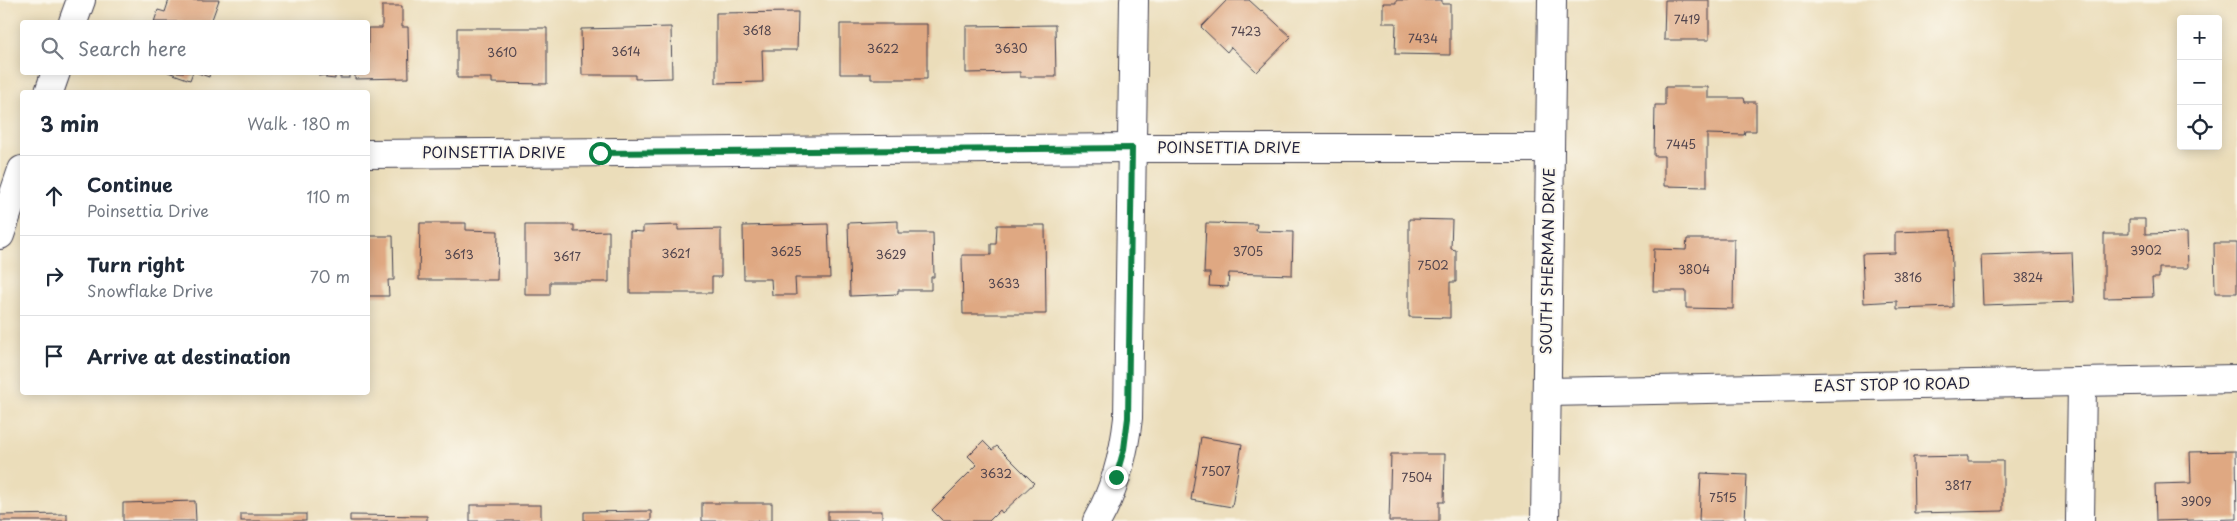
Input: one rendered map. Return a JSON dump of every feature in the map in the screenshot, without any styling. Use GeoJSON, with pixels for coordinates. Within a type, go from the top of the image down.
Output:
{"type":"FeatureCollection","features":[{"type":"Feature","properties":{"kind":"street"},"geometry":{"type":"LineString","coordinates":[[74,20],[81,0]]}},
{"type":"Feature","properties":{"kind":"street"},"geometry":{"type":"LineString","coordinates":[[1096,521],[1116,477],[1124,449],[1128,418],[1134,0]]}},
{"type":"Feature","properties":{"kind":"street","name":"SOUTH SHERMAN DRIVE"},"geometry":{"type":"LineString","coordinates":[[1545,521],[1552,0]]}},
{"type":"Feature","properties":{"kind":"street"},"geometry":{"type":"LineString","coordinates":[[50,90],[55,75]]}},
{"type":"Feature","properties":{"kind":"street","name":"POINSETTIA DRIVE"},"geometry":{"type":"LineString","coordinates":[[370,154],[1132,148],[1550,148]]}},
{"type":"Feature","properties":{"kind":"street"},"geometry":{"type":"LineString","coordinates":[[0,236],[20,176]]}},
{"type":"Feature","properties":{"kind":"street","name":"EAST STOP 10 ROAD"},"geometry":{"type":"LineString","coordinates":[[1546,392],[2237,380]]}},
{"type":"Feature","properties":{"kind":"street"},"geometry":{"type":"LineString","coordinates":[[2080,521],[2082,383]]}},
{"type":"Feature","properties":{"kind":"building"},"geometry":{"type":"Polygon","coordinates":[[[169,0],[219,0],[212,20],[155,20],[158,10],[165,12],[169,0]]]}},
{"type":"Feature","properties":{"kind":"building"},"geometry":{"type":"Polygon","coordinates":[[[1227,0],[1249,0],[1291,37],[1257,72],[1231,47],[1227,52],[1201,27],[1227,0]]]}},
{"type":"Feature","properties":{"kind":"building"},"geometry":{"type":"Polygon","coordinates":[[[1396,0],[1442,0],[1442,4],[1450,4],[1450,55],[1395,54],[1396,23],[1383,23],[1383,3],[1396,3],[1396,0]]]}},
{"type":"Feature","properties":{"kind":"building"},"geometry":{"type":"Polygon","coordinates":[[[1665,0],[1709,0],[1709,40],[1664,40],[1665,0]]]}},
{"type":"Feature","properties":{"kind":"building"},"geometry":{"type":"Polygon","coordinates":[[[382,6],[402,6],[402,27],[408,27],[409,78],[355,79],[355,75],[370,75],[370,28],[382,28],[382,6]]]}},
{"type":"Feature","properties":{"kind":"building"},"geometry":{"type":"Polygon","coordinates":[[[798,12],[797,50],[762,50],[763,82],[716,83],[716,13],[798,12]]]}},
{"type":"Feature","properties":{"kind":"building"},"geometry":{"type":"Polygon","coordinates":[[[840,24],[927,24],[927,79],[871,79],[871,74],[840,74],[840,24]]]}},
{"type":"Feature","properties":{"kind":"building"},"geometry":{"type":"Polygon","coordinates":[[[1055,25],[1056,77],[1020,77],[1020,72],[966,73],[966,26],[1055,25]]]}},
{"type":"Feature","properties":{"kind":"building"},"geometry":{"type":"Polygon","coordinates":[[[671,27],[672,78],[635,79],[635,75],[582,75],[581,29],[671,27]]]}},
{"type":"Feature","properties":{"kind":"building"},"geometry":{"type":"Polygon","coordinates":[[[457,28],[547,28],[547,84],[492,83],[492,78],[457,78],[457,28]]]}},
{"type":"Feature","properties":{"kind":"building"},"geometry":{"type":"Polygon","coordinates":[[[176,75],[192,75],[190,80],[176,75]]]}},
{"type":"Feature","properties":{"kind":"building"},"geometry":{"type":"Polygon","coordinates":[[[326,75],[335,75],[335,79],[326,78],[326,75]]]}},
{"type":"Feature","properties":{"kind":"building"},"geometry":{"type":"Polygon","coordinates":[[[340,75],[349,75],[349,78],[340,78],[340,75]]]}},
{"type":"Feature","properties":{"kind":"building"},"geometry":{"type":"Polygon","coordinates":[[[1665,87],[1708,87],[1708,98],[1744,98],[1745,102],[1756,102],[1756,131],[1745,131],[1744,135],[1707,134],[1707,187],[1664,186],[1664,156],[1654,156],[1655,105],[1665,105],[1665,87]]]}},
{"type":"Feature","properties":{"kind":"building"},"geometry":{"type":"Polygon","coordinates":[[[1409,219],[1452,220],[1451,249],[1456,250],[1456,282],[1450,282],[1450,318],[1409,317],[1409,219]]]}},
{"type":"Feature","properties":{"kind":"building"},"geometry":{"type":"Polygon","coordinates":[[[2129,219],[2145,219],[2145,234],[2187,233],[2188,268],[2159,268],[2159,278],[2152,278],[2153,297],[2104,298],[2104,234],[2129,234],[2129,219]]]}},
{"type":"Feature","properties":{"kind":"building"},"geometry":{"type":"Polygon","coordinates":[[[898,221],[898,233],[933,233],[934,277],[931,277],[931,290],[898,290],[898,294],[850,296],[848,223],[898,221]]]}},
{"type":"Feature","properties":{"kind":"building"},"geometry":{"type":"Polygon","coordinates":[[[420,223],[466,223],[466,230],[498,231],[497,280],[419,280],[420,223]]]}},
{"type":"Feature","properties":{"kind":"building"},"geometry":{"type":"Polygon","coordinates":[[[1206,223],[1257,224],[1256,231],[1293,232],[1292,275],[1229,273],[1228,287],[1209,286],[1210,273],[1204,273],[1206,223]]]}},
{"type":"Feature","properties":{"kind":"building"},"geometry":{"type":"Polygon","coordinates":[[[828,224],[830,278],[795,278],[796,295],[772,295],[771,279],[744,279],[743,226],[828,224]]]}},
{"type":"Feature","properties":{"kind":"building"},"geometry":{"type":"Polygon","coordinates":[[[525,225],[574,225],[574,232],[609,231],[609,282],[550,282],[550,295],[525,295],[525,225]]]}},
{"type":"Feature","properties":{"kind":"building"},"geometry":{"type":"Polygon","coordinates":[[[678,225],[678,230],[721,229],[721,277],[712,277],[712,293],[630,293],[630,231],[643,232],[643,226],[678,225]]]}},
{"type":"Feature","properties":{"kind":"building"},"geometry":{"type":"Polygon","coordinates":[[[997,225],[1045,225],[1046,314],[963,314],[962,255],[991,255],[991,244],[996,244],[997,225]]]}},
{"type":"Feature","properties":{"kind":"building"},"geometry":{"type":"Polygon","coordinates":[[[1951,230],[1953,307],[1897,309],[1897,301],[1864,303],[1862,254],[1895,253],[1895,232],[1951,230]]]}},
{"type":"Feature","properties":{"kind":"building"},"geometry":{"type":"Polygon","coordinates":[[[370,236],[393,236],[394,280],[388,280],[389,296],[370,296],[370,236]]]}},
{"type":"Feature","properties":{"kind":"building"},"geometry":{"type":"Polygon","coordinates":[[[1687,239],[1734,239],[1733,309],[1686,308],[1686,291],[1653,291],[1654,249],[1686,250],[1687,239]]]}},
{"type":"Feature","properties":{"kind":"building"},"geometry":{"type":"Polygon","coordinates":[[[2214,243],[2237,243],[2237,293],[2215,293],[2214,243]]]}},
{"type":"Feature","properties":{"kind":"building"},"geometry":{"type":"Polygon","coordinates":[[[2072,252],[2074,302],[1983,305],[1981,255],[2072,252]]]}},
{"type":"Feature","properties":{"kind":"building"},"geometry":{"type":"Polygon","coordinates":[[[1201,437],[1242,444],[1232,507],[1191,500],[1201,437]]]}},
{"type":"Feature","properties":{"kind":"building"},"geometry":{"type":"Polygon","coordinates":[[[983,441],[992,450],[997,446],[1034,483],[1002,513],[1000,510],[989,521],[943,521],[932,510],[977,465],[968,456],[983,441]]]}},
{"type":"Feature","properties":{"kind":"building"},"geometry":{"type":"Polygon","coordinates":[[[2236,451],[2237,519],[2156,521],[2155,484],[2191,483],[2190,452],[2236,451]]]}},
{"type":"Feature","properties":{"kind":"building"},"geometry":{"type":"Polygon","coordinates":[[[1391,454],[1445,454],[1444,502],[1439,502],[1439,521],[1389,521],[1391,454]]]}},
{"type":"Feature","properties":{"kind":"building"},"geometry":{"type":"Polygon","coordinates":[[[1968,456],[1968,461],[2003,461],[2003,511],[1914,513],[1913,457],[1968,456]]]}},
{"type":"Feature","properties":{"kind":"building"},"geometry":{"type":"Polygon","coordinates":[[[1701,473],[1747,475],[1745,521],[1699,521],[1701,473]]]}},
{"type":"Feature","properties":{"kind":"building"},"geometry":{"type":"Polygon","coordinates":[[[195,501],[196,521],[123,521],[123,503],[195,501]]]}},
{"type":"Feature","properties":{"kind":"building"},"geometry":{"type":"Polygon","coordinates":[[[702,503],[772,503],[772,521],[702,521],[702,503]]]}},
{"type":"Feature","properties":{"kind":"building"},"geometry":{"type":"Polygon","coordinates":[[[470,505],[541,505],[541,521],[470,521],[470,505]]]}},
{"type":"Feature","properties":{"kind":"building"},"geometry":{"type":"Polygon","coordinates":[[[651,511],[651,521],[584,521],[584,512],[651,511]]]}},
{"type":"Feature","properties":{"kind":"building"},"geometry":{"type":"Polygon","coordinates":[[[828,511],[882,511],[882,521],[828,521],[828,511]]]}},
{"type":"Feature","properties":{"kind":"building"},"geometry":{"type":"Polygon","coordinates":[[[67,514],[67,521],[0,521],[0,515],[67,514]]]}},
{"type":"Feature","properties":{"kind":"building"},"geometry":{"type":"Polygon","coordinates":[[[241,514],[306,514],[306,521],[241,521],[241,514]]]}},
{"type":"Feature","properties":{"kind":"building"},"geometry":{"type":"Polygon","coordinates":[[[350,515],[427,516],[427,521],[350,521],[350,515]]]}},
{"type":"Feature","properties":{"kind":"route"},"geometry":{"type":"LineString","coordinates":[[600,153],[1132,148],[1129,404],[1127,433],[1116,477]]}}]}
